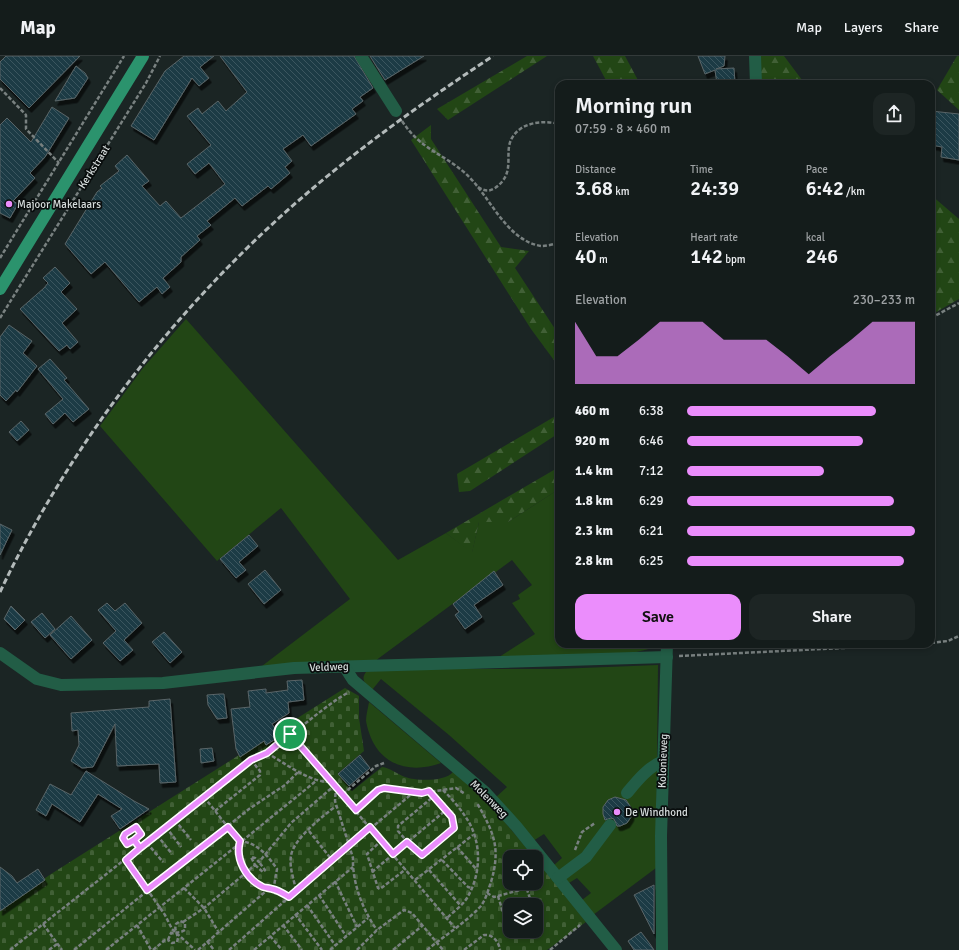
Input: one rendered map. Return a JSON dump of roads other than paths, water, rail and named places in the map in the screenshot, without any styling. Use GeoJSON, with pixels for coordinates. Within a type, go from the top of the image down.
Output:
{"type":"FeatureCollection","features":[{"type":"Feature","properties":{"kind":"main road","name":"Kerkstraat"},"geometry":{"type":"LineString","coordinates":[[0,289],[143,56]]}},
{"type":"Feature","properties":{"kind":"street"},"geometry":{"type":"LineString","coordinates":[[361,56],[396,111]]}},
{"type":"Feature","properties":{"kind":"street"},"geometry":{"type":"LineString","coordinates":[[755,56],[756,80]]}},
{"type":"Feature","properties":{"kind":"street","name":"Kolonieweg"},"geometry":{"type":"LineString","coordinates":[[662,950],[663,761],[667,648]]}},
{"type":"Feature","properties":{"kind":"street","name":"Veldweg"},"geometry":{"type":"LineString","coordinates":[[0,653],[37,679],[61,685],[163,683],[294,668],[667,657]]}},
{"type":"Feature","properties":{"kind":"street","name":"Molenweg"},"geometry":{"type":"LineString","coordinates":[[344,666],[353,680],[484,792],[516,826],[616,950]]}},
{"type":"Feature","properties":{"kind":"street"},"geometry":{"type":"LineString","coordinates":[[627,793],[640,778],[656,764],[663,761]]}},
{"type":"Feature","properties":{"kind":"street"},"geometry":{"type":"LineString","coordinates":[[558,878],[586,857],[610,825]]}},
{"type":"Feature","properties":{"kind":"railway"},"geometry":{"type":"LineString","coordinates":[[0,592],[29,536],[60,482],[95,429],[132,378],[172,329],[214,282],[258,237],[327,176],[397,122],[493,56]]}},
{"type":"Feature","properties":{"kind":"place","name":"Majoor Makelaars"},"geometry":{"type":"Point","coordinates":[9,204]}},
{"type":"Feature","properties":{"kind":"place","name":"De Windhond"},"geometry":{"type":"Point","coordinates":[617,812]}}]}
